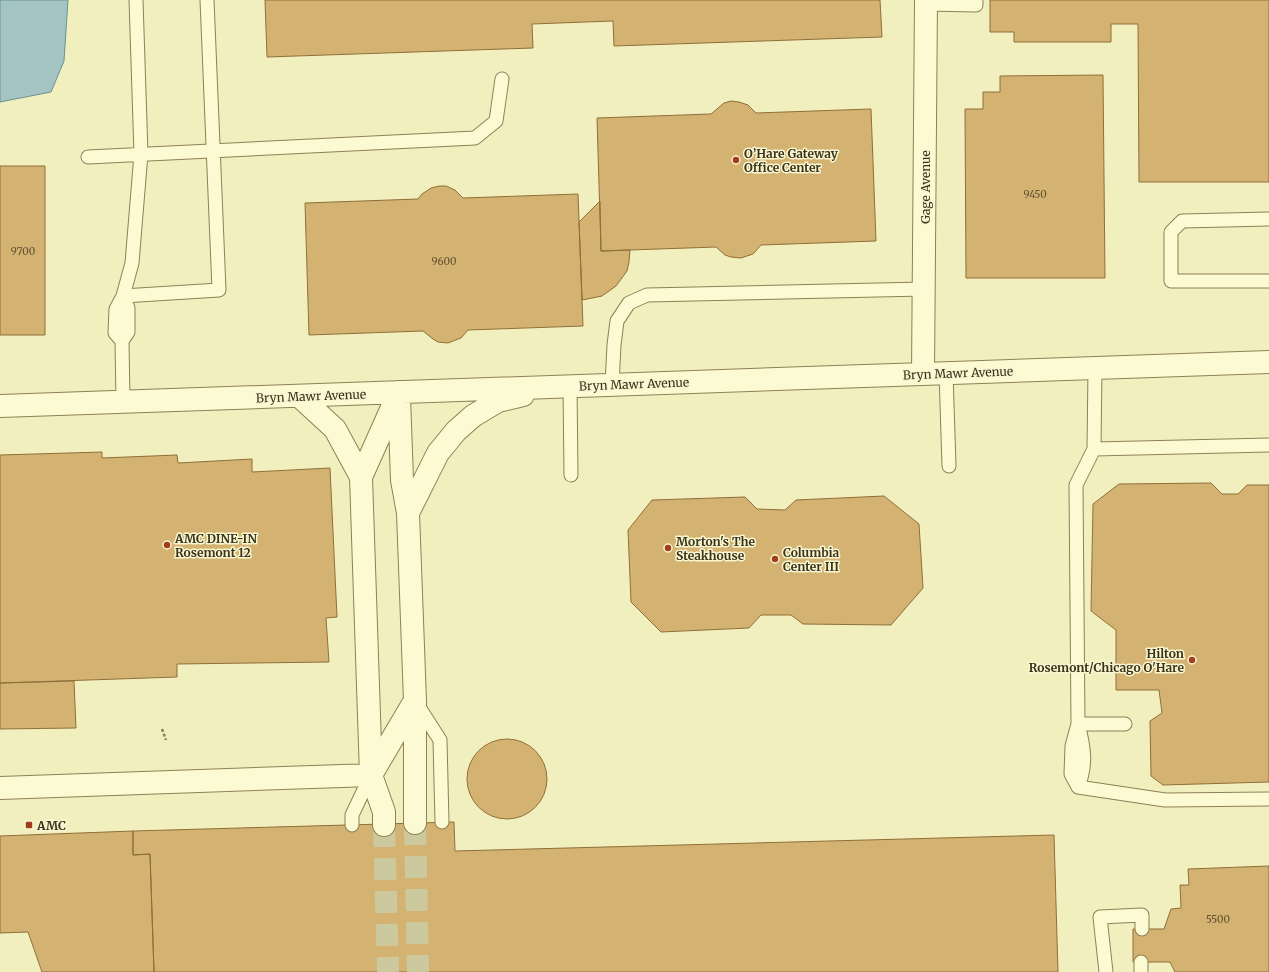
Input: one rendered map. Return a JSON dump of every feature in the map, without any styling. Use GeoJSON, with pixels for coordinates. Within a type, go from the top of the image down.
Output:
{"type":"FeatureCollection","features":[{"type":"Feature","properties":{"kind":"street","name":"Gage Avenue"},"geometry":{"type":"LineString","coordinates":[[924,374],[926,2]]}},
{"type":"Feature","properties":{"kind":"street","name":"Bryn Mawr Avenue"},"geometry":{"type":"LineString","coordinates":[[0,406],[1269,362]]}},
{"type":"Feature","properties":{"kind":"street"},"geometry":{"type":"LineString","coordinates":[[408,513],[438,453],[456,431],[474,416],[498,401],[561,386]]}},
{"type":"Feature","properties":{"kind":"street"},"geometry":{"type":"LineString","coordinates":[[384,825],[384,812],[371,775],[361,477],[399,392]]}},
{"type":"Feature","properties":{"kind":"street"},"geometry":{"type":"LineString","coordinates":[[399,392],[402,480],[408,513],[415,701],[416,823]]}},
{"type":"Feature","properties":{"kind":"street"},"geometry":{"type":"LineString","coordinates":[[299,396],[335,429],[361,477]]}},
{"type":"Feature","properties":{"kind":"street"},"geometry":{"type":"LineString","coordinates":[[371,775],[415,701]]}},
{"type":"Feature","properties":{"kind":"street"},"geometry":{"type":"LineString","coordinates":[[0,788],[371,775]]}},
{"type":"Feature","properties":{"kind":"lane"},"geometry":{"type":"LineString","coordinates":[[123,402],[122,341],[128,332],[128,308],[122,296],[132,263],[141,154],[136,0]]}},
{"type":"Feature","properties":{"kind":"lane"},"geometry":{"type":"LineString","coordinates":[[122,296],[219,290],[207,0]]}},
{"type":"Feature","properties":{"kind":"lane"},"geometry":{"type":"LineString","coordinates":[[926,2],[976,5],[976,0]]}},
{"type":"Feature","properties":{"kind":"lane"},"geometry":{"type":"LineString","coordinates":[[88,157],[475,138],[496,121],[502,79]]}},
{"type":"Feature","properties":{"kind":"lane"},"geometry":{"type":"LineString","coordinates":[[1269,219],[1182,221],[1171,232],[1171,281],[1269,281]]}},
{"type":"Feature","properties":{"kind":"lane"},"geometry":{"type":"LineString","coordinates":[[612,384],[617,321],[629,303],[647,295],[924,289]]}},
{"type":"Feature","properties":{"kind":"lane"},"geometry":{"type":"LineString","coordinates":[[1095,368],[1094,449],[1076,485],[1078,724],[1084,746],[1083,774],[1078,787],[1165,800],[1269,799]]}},
{"type":"Feature","properties":{"kind":"lane"},"geometry":{"type":"LineString","coordinates":[[946,373],[949,466]]}},
{"type":"Feature","properties":{"kind":"lane"},"geometry":{"type":"LineString","coordinates":[[561,386],[571,475]]}},
{"type":"Feature","properties":{"kind":"lane"},"geometry":{"type":"LineString","coordinates":[[1094,449],[1269,444]]}},
{"type":"Feature","properties":{"kind":"lane"},"geometry":{"type":"LineString","coordinates":[[415,701],[440,740],[442,822]]}},
{"type":"Feature","properties":{"kind":"lane"},"geometry":{"type":"LineString","coordinates":[[1078,724],[1125,724]]}},
{"type":"Feature","properties":{"kind":"lane"},"geometry":{"type":"LineString","coordinates":[[352,825],[352,815],[371,775]]}},
{"type":"Feature","properties":{"kind":"lane"},"geometry":{"type":"LineString","coordinates":[[1106,972],[1100,917],[1142,915],[1142,929]]}},
{"type":"Feature","properties":{"kind":"path"},"geometry":{"type":"LineString","coordinates":[[162,728],[166,740]]}},
{"type":"Feature","properties":{"kind":"water"},"geometry":{"type":"Polygon","coordinates":[[[0,0],[68,0],[64,61],[51,92],[0,102],[0,0]]]}},
{"type":"Feature","properties":{"kind":"building"},"geometry":{"type":"Polygon","coordinates":[[[265,0],[880,0],[882,37],[614,46],[613,21],[532,24],[533,48],[267,57],[265,0]]]}},
{"type":"Feature","properties":{"kind":"building"},"geometry":{"type":"Polygon","coordinates":[[[990,0],[1269,0],[1269,182],[1139,182],[1138,24],[1111,24],[1111,42],[1014,42],[1014,32],[990,32],[990,0]]]}},
{"type":"Feature","properties":{"kind":"building"},"geometry":{"type":"Polygon","coordinates":[[[1103,75],[1105,278],[966,278],[965,109],[983,109],[983,92],[1000,92],[1000,76],[1103,75]]]}},
{"type":"Feature","properties":{"kind":"building","name":"O’Hare Gateway Office Center"},"geometry":{"type":"Polygon","coordinates":[[[731,101],[748,105],[756,113],[871,109],[876,241],[761,245],[753,254],[741,258],[725,255],[716,247],[601,251],[597,118],[711,114],[724,103],[731,101]]]}},
{"type":"Feature","properties":{"kind":"building"},"geometry":{"type":"Polygon","coordinates":[[[0,166],[45,166],[45,335],[0,335],[0,166]]]}},
{"type":"Feature","properties":{"kind":"building"},"geometry":{"type":"Polygon","coordinates":[[[446,186],[455,190],[463,198],[578,194],[583,326],[468,330],[461,338],[448,343],[438,342],[423,331],[309,335],[305,203],[418,199],[422,194],[431,188],[446,186]]]}},
{"type":"Feature","properties":{"kind":"building"},"geometry":{"type":"Polygon","coordinates":[[[600,201],[601,251],[630,250],[629,262],[627,271],[616,286],[602,296],[582,300],[579,222],[600,201]]]}},
{"type":"Feature","properties":{"kind":"building","name":"AMC DINE-IN Rosemont 12"},"geometry":{"type":"Polygon","coordinates":[[[102,452],[102,458],[177,455],[178,463],[252,459],[252,472],[330,468],[337,617],[326,618],[329,662],[177,664],[177,677],[0,683],[0,455],[102,452]]]}},
{"type":"Feature","properties":{"kind":"building","name":"Hilton Rosemont/Chicago O'Hare"},"geometry":{"type":"Polygon","coordinates":[[[1211,483],[1222,494],[1238,494],[1247,485],[1269,485],[1269,782],[1163,785],[1151,776],[1150,721],[1162,713],[1159,690],[1116,690],[1116,630],[1091,611],[1093,504],[1119,484],[1211,483]]]}},
{"type":"Feature","properties":{"kind":"building","name":"Columbia Center III"},"geometry":{"type":"Polygon","coordinates":[[[884,496],[919,524],[923,588],[891,625],[803,624],[791,615],[761,615],[749,628],[661,632],[631,602],[628,530],[652,500],[745,497],[757,509],[785,510],[796,500],[884,496]]]}},
{"type":"Feature","properties":{"kind":"building"},"geometry":{"type":"Polygon","coordinates":[[[74,681],[76,728],[0,729],[0,683],[74,681]]]}},
{"type":"Feature","properties":{"kind":"building"},"geometry":{"type":"Polygon","coordinates":[[[507,739],[522,742],[535,751],[544,764],[547,779],[544,794],[535,807],[522,816],[507,819],[492,816],[479,807],[470,794],[467,779],[470,764],[479,751],[492,742],[507,739]]]}},
{"type":"Feature","properties":{"kind":"building"},"geometry":{"type":"Polygon","coordinates":[[[454,822],[455,851],[1054,835],[1058,972],[154,972],[150,854],[133,855],[133,831],[454,822]]]}},
{"type":"Feature","properties":{"kind":"building"},"geometry":{"type":"Polygon","coordinates":[[[133,831],[133,855],[150,854],[154,972],[42,972],[28,932],[0,933],[0,836],[133,831]]]}},
{"type":"Feature","properties":{"kind":"building"},"geometry":{"type":"Polygon","coordinates":[[[1269,866],[1269,972],[1175,972],[1170,962],[1133,962],[1133,929],[1164,929],[1171,909],[1181,908],[1180,885],[1189,885],[1188,869],[1269,866]]]}},
{"type":"Feature","properties":{"kind":"tunnel"},"geometry":{"type":"LineString","coordinates":[[415,823],[418,972]]}},
{"type":"Feature","properties":{"kind":"tunnel"},"geometry":{"type":"LineString","coordinates":[[384,825],[388,972]]}},
{"type":"Feature","properties":{"kind":"place","name":"O’Hare Gateway Office Center"},"geometry":{"type":"Point","coordinates":[736,160]}},
{"type":"Feature","properties":{"kind":"place","name":"AMC DINE-IN Rosemont 12"},"geometry":{"type":"Point","coordinates":[167,545]}},
{"type":"Feature","properties":{"kind":"place","name":"Morton's The Steakhouse"},"geometry":{"type":"Point","coordinates":[668,548]}},
{"type":"Feature","properties":{"kind":"place","name":"Columbia Center III"},"geometry":{"type":"Point","coordinates":[775,559]}},
{"type":"Feature","properties":{"kind":"place","name":"Hilton Rosemont/Chicago O'Hare"},"geometry":{"type":"Point","coordinates":[1192,660]}},
{"type":"Feature","properties":{"kind":"place","name":"AMC"},"geometry":{"type":"Point","coordinates":[29,825]}}]}
